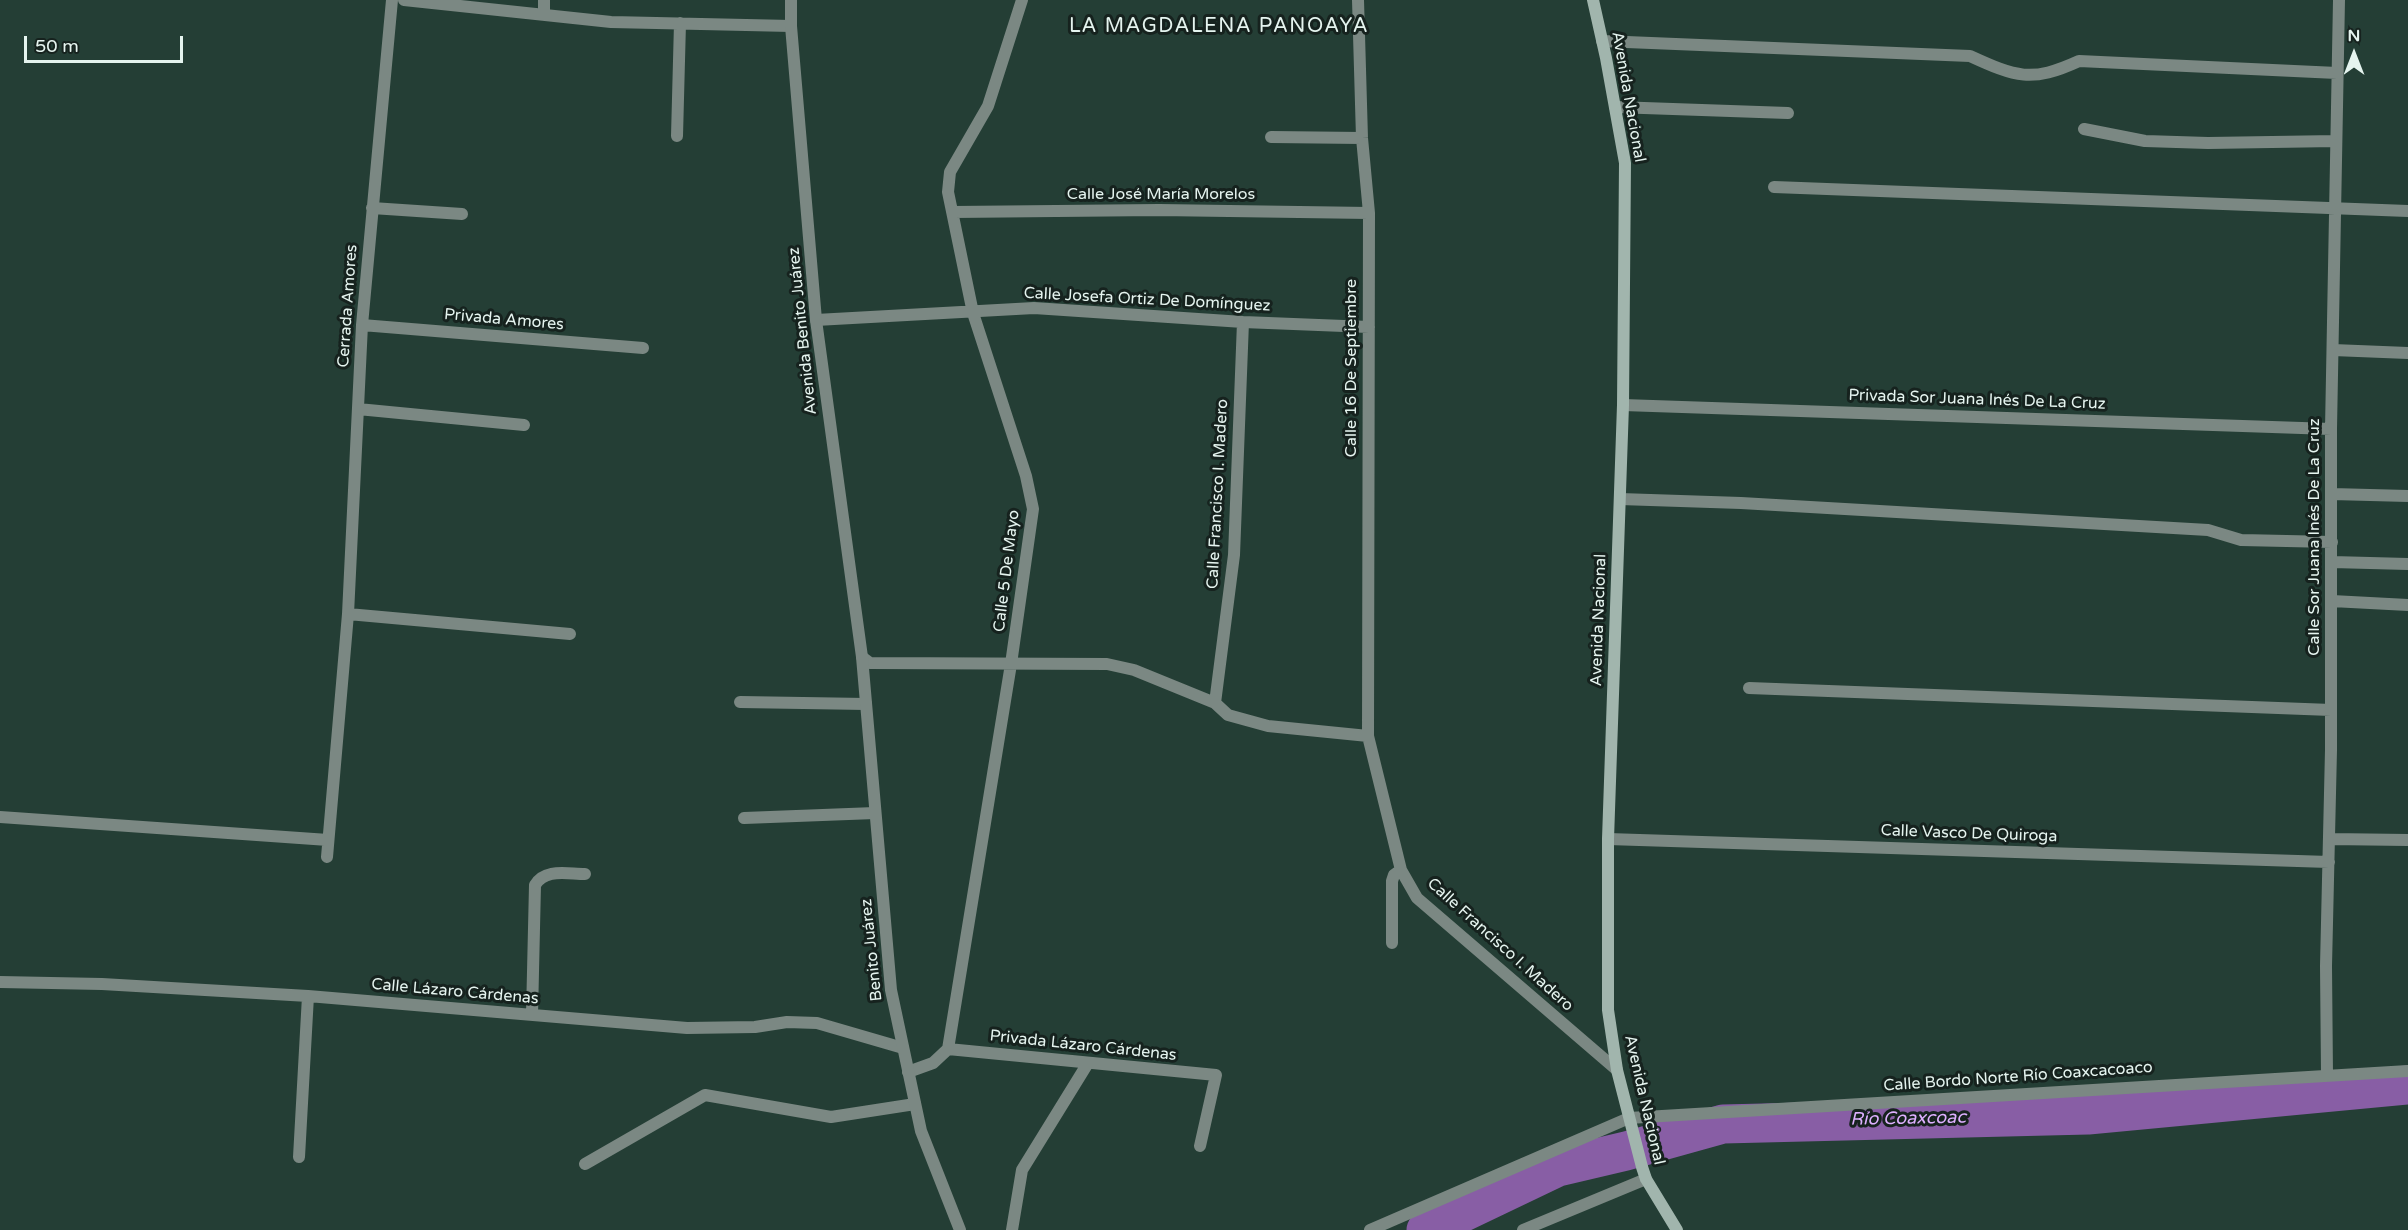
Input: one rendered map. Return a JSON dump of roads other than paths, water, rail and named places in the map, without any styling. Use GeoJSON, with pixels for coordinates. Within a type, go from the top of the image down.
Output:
{"type":"FeatureCollection","features":[{"type":"Feature","properties":{"kind":"main road","name":"Avenida Nacional"},"geometry":{"type":"LineString","coordinates":[[1593,0],[1625,163],[1623,405],[1608,839],[1608,1010],[1617,1070],[1644,1173],[1677,1230]]}},
{"type":"Feature","properties":{"kind":"street","name":"Cerrada Amores"},"geometry":{"type":"LineString","coordinates":[[327,857],[348,614],[362,325],[392,0]]}},
{"type":"Feature","properties":{"kind":"street"},"geometry":{"type":"LineString","coordinates":[[404,0],[611,22],[791,26]]}},
{"type":"Feature","properties":{"kind":"street"},"geometry":{"type":"LineString","coordinates":[[544,0],[544,15]]}},
{"type":"Feature","properties":{"kind":"street","name":"Avenida Benito Juárez"},"geometry":{"type":"LineString","coordinates":[[791,0],[791,26],[816,320],[862,657]]}},
{"type":"Feature","properties":{"kind":"street","name":"Calle 5 De Mayo"},"geometry":{"type":"LineString","coordinates":[[948,1049],[1011,664],[1033,509],[1026,476],[973,313],[948,192],[950,172],[988,106],[1022,0]]}},
{"type":"Feature","properties":{"kind":"street","name":"Calle 16 De Septiembre"},"geometry":{"type":"LineString","coordinates":[[1358,0],[1362,138],[1369,213],[1368,736]]}},
{"type":"Feature","properties":{"kind":"street","name":"Calle Sor Juana Inés De La Cruz"},"geometry":{"type":"LineString","coordinates":[[2327,1075],[2332,601],[2331,429],[2339,0]]}},
{"type":"Feature","properties":{"kind":"street"},"geometry":{"type":"LineString","coordinates":[[676,136],[680,23]]}},
{"type":"Feature","properties":{"kind":"street"},"geometry":{"type":"LineString","coordinates":[[1602,41],[1970,56],[1998,69],[2026,77],[2063,69],[2079,61],[2337,73]]}},
{"type":"Feature","properties":{"kind":"street"},"geometry":{"type":"LineString","coordinates":[[1615,107],[1788,113]]}},
{"type":"Feature","properties":{"kind":"street"},"geometry":{"type":"LineString","coordinates":[[2084,129],[2145,141],[2208,143],[2336,141]]}},
{"type":"Feature","properties":{"kind":"street"},"geometry":{"type":"LineString","coordinates":[[1271,137],[1362,138]]}},
{"type":"Feature","properties":{"kind":"street"},"geometry":{"type":"LineString","coordinates":[[1774,187],[2408,211]]}},
{"type":"Feature","properties":{"kind":"street"},"geometry":{"type":"LineString","coordinates":[[372,208],[462,214]]}},
{"type":"Feature","properties":{"kind":"street","name":"Calle José María Morelos"},"geometry":{"type":"LineString","coordinates":[[953,212],[1159,210],[1369,213]]}},
{"type":"Feature","properties":{"kind":"street","name":"Calle Josefa Ortiz De Domínguez"},"geometry":{"type":"LineString","coordinates":[[816,320],[1034,308],[1243,322],[1369,327]]}},
{"type":"Feature","properties":{"kind":"street","name":"Calle Francisco I. Madero"},"geometry":{"type":"LineString","coordinates":[[1215,703],[1234,555],[1243,322]]}},
{"type":"Feature","properties":{"kind":"street","name":"Privada Amores"},"geometry":{"type":"LineString","coordinates":[[362,325],[643,348]]}},
{"type":"Feature","properties":{"kind":"street"},"geometry":{"type":"LineString","coordinates":[[2333,350],[2408,353]]}},
{"type":"Feature","properties":{"kind":"street","name":"Privada Sor Juana Inés De La Cruz"},"geometry":{"type":"LineString","coordinates":[[1623,405],[2331,429]]}},
{"type":"Feature","properties":{"kind":"street"},"geometry":{"type":"LineString","coordinates":[[358,409],[524,425]]}},
{"type":"Feature","properties":{"kind":"street"},"geometry":{"type":"LineString","coordinates":[[2332,494],[2408,496]]}},
{"type":"Feature","properties":{"kind":"street"},"geometry":{"type":"LineString","coordinates":[[1620,499],[1742,503],[2208,530],[2241,540],[2332,542]]}},
{"type":"Feature","properties":{"kind":"street"},"geometry":{"type":"LineString","coordinates":[[2332,562],[2408,564]]}},
{"type":"Feature","properties":{"kind":"street"},"geometry":{"type":"LineString","coordinates":[[2332,601],[2408,604]]}},
{"type":"Feature","properties":{"kind":"street"},"geometry":{"type":"LineString","coordinates":[[348,614],[570,634]]}},
{"type":"Feature","properties":{"kind":"street"},"geometry":{"type":"LineString","coordinates":[[862,657],[870,663],[1107,664],[1134,670],[1215,703],[1228,715],[1268,726],[1368,736]]}},
{"type":"Feature","properties":{"kind":"street","name":"Benito Juárez"},"geometry":{"type":"LineString","coordinates":[[862,657],[891,990],[921,1131],[960,1230]]}},
{"type":"Feature","properties":{"kind":"street"},"geometry":{"type":"LineString","coordinates":[[1749,688],[2331,710]]}},
{"type":"Feature","properties":{"kind":"street"},"geometry":{"type":"LineString","coordinates":[[740,702],[866,705]]}},
{"type":"Feature","properties":{"kind":"street","name":"Calle Francisco I. Madero"},"geometry":{"type":"LineString","coordinates":[[1368,736],[1401,870],[1417,897],[1617,1070]]}},
{"type":"Feature","properties":{"kind":"street"},"geometry":{"type":"LineString","coordinates":[[744,818],[875,813]]}},
{"type":"Feature","properties":{"kind":"street"},"geometry":{"type":"LineString","coordinates":[[0,817],[328,840]]}},
{"type":"Feature","properties":{"kind":"street","name":"Calle Vasco De Quiroga"},"geometry":{"type":"LineString","coordinates":[[1608,839],[2329,862]]}},
{"type":"Feature","properties":{"kind":"street"},"geometry":{"type":"LineString","coordinates":[[2329,839],[2408,840]]}},
{"type":"Feature","properties":{"kind":"street"},"geometry":{"type":"LineString","coordinates":[[1392,943],[1392,881],[1394,875],[1401,870]]}},
{"type":"Feature","properties":{"kind":"street"},"geometry":{"type":"LineString","coordinates":[[532,1015],[535,885],[540,877],[550,874],[585,874]]}},
{"type":"Feature","properties":{"kind":"street","name":"Calle Lázaro Cárdenas"},"geometry":{"type":"LineString","coordinates":[[0,982],[102,984],[308,996],[687,1028],[755,1027],[787,1022],[817,1023],[903,1048]]}},
{"type":"Feature","properties":{"kind":"street"},"geometry":{"type":"LineString","coordinates":[[299,1156],[308,996]]}},
{"type":"Feature","properties":{"kind":"street"},"geometry":{"type":"LineString","coordinates":[[908,1072],[933,1063],[948,1049]]}},
{"type":"Feature","properties":{"kind":"street","name":"Privada Lázaro Cárdenas"},"geometry":{"type":"LineString","coordinates":[[948,1049],[1216,1075],[1200,1146]]}},
{"type":"Feature","properties":{"kind":"street"},"geometry":{"type":"LineString","coordinates":[[1012,1230],[1023,1170],[1088,1063]]}},
{"type":"Feature","properties":{"kind":"street","name":"Calle Bordo Norte Río Coaxcacoaco"},"geometry":{"type":"LineString","coordinates":[[1370,1230],[1629,1118],[2408,1071]]}},
{"type":"Feature","properties":{"kind":"street"},"geometry":{"type":"LineString","coordinates":[[585,1164],[705,1095],[831,1117],[915,1104]]}},
{"type":"Feature","properties":{"kind":"street"},"geometry":{"type":"LineString","coordinates":[[1523,1230],[1644,1173]]}},
{"type":"Feature","properties":{"kind":"waterway","name":"Río Coaxcoac"},"geometry":{"type":"LineString","coordinates":[[1426,1230],[1558,1167],[1723,1124],[2088,1115],[2408,1085]]}},
{"type":"Feature","properties":{"kind":"district","name":"LA MAGDALENA PANOAYA"},"geometry":{"type":"Point","coordinates":[1219,27]}}]}
